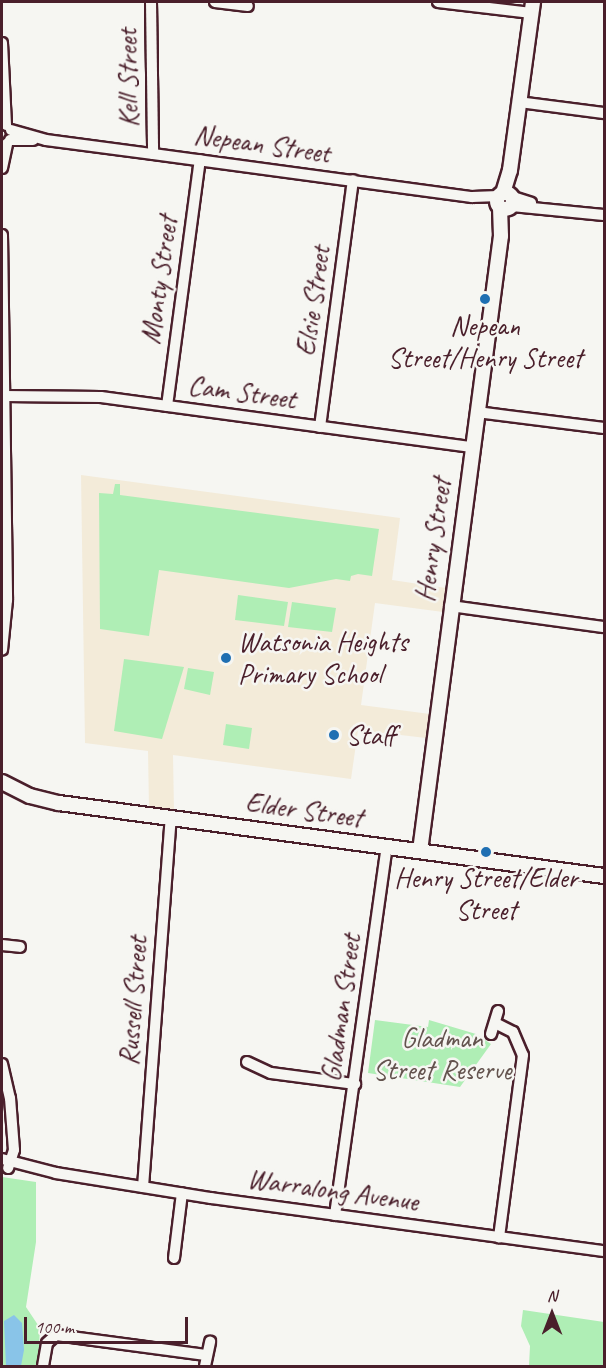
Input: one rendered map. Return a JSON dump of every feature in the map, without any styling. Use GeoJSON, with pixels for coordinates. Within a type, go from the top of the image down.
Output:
{"type":"FeatureCollection","features":[{"type":"Feature","properties":{"kind":"street","name":"Kell Street"},"geometry":{"type":"LineString","coordinates":[[151,2],[153,154]]}},
{"type":"Feature","properties":{"kind":"street"},"geometry":{"type":"LineString","coordinates":[[215,2],[248,6]]}},
{"type":"Feature","properties":{"kind":"street"},"geometry":{"type":"LineString","coordinates":[[438,2],[532,7]]}},
{"type":"Feature","properties":{"kind":"street","name":"Henry Street"},"geometry":{"type":"LineString","coordinates":[[420,851],[450,606],[532,7]]}},
{"type":"Feature","properties":{"kind":"street"},"geometry":{"type":"LineString","coordinates":[[2,42],[2,105],[6,135],[2,168]]}},
{"type":"Feature","properties":{"kind":"street"},"geometry":{"type":"LineString","coordinates":[[519,102],[604,113]]}},
{"type":"Feature","properties":{"kind":"street","name":"Nepean Street"},"geometry":{"type":"LineString","coordinates":[[6,135],[604,214]]}},
{"type":"Feature","properties":{"kind":"street","name":"Monty Street"},"geometry":{"type":"LineString","coordinates":[[167,406],[200,160]]}},
{"type":"Feature","properties":{"kind":"street","name":"Elsie Street"},"geometry":{"type":"LineString","coordinates":[[320,427],[353,180]]}},
{"type":"Feature","properties":{"kind":"street"},"geometry":{"type":"LineString","coordinates":[[2,235],[4,546],[7,618],[2,650]]}},
{"type":"Feature","properties":{"kind":"street","name":"Cam Street"},"geometry":{"type":"LineString","coordinates":[[4,396],[77,395],[472,447]]}},
{"type":"Feature","properties":{"kind":"street"},"geometry":{"type":"LineString","coordinates":[[477,412],[604,428]]}},
{"type":"Feature","properties":{"kind":"street"},"geometry":{"type":"LineString","coordinates":[[450,606],[604,627]]}},
{"type":"Feature","properties":{"kind":"street","name":"Elder Street"},"geometry":{"type":"LineString","coordinates":[[2,782],[48,801],[604,876]]}},
{"type":"Feature","properties":{"kind":"street","name":"Russell Street"},"geometry":{"type":"LineString","coordinates":[[143,1187],[171,818]]}},
{"type":"Feature","properties":{"kind":"street","name":"Gladman Street"},"geometry":{"type":"LineString","coordinates":[[338,1215],[387,847]]}},
{"type":"Feature","properties":{"kind":"street"},"geometry":{"type":"LineString","coordinates":[[2,945],[20,947]]}},
{"type":"Feature","properties":{"kind":"street"},"geometry":{"type":"LineString","coordinates":[[491,1035],[498,1011]]}},
{"type":"Feature","properties":{"kind":"street"},"geometry":{"type":"LineString","coordinates":[[495,1023],[513,1032],[523,1055],[499,1237]]}},
{"type":"Feature","properties":{"kind":"street"},"geometry":{"type":"LineString","coordinates":[[247,1062],[271,1073],[355,1084]]}},
{"type":"Feature","properties":{"kind":"street"},"geometry":{"type":"LineString","coordinates":[[2,1064],[12,1132],[6,1163]]}},
{"type":"Feature","properties":{"kind":"street","name":"Warralong Avenue"},"geometry":{"type":"LineString","coordinates":[[6,1163],[182,1193],[604,1251]]}},
{"type":"Feature","properties":{"kind":"street"},"geometry":{"type":"LineString","coordinates":[[174,1258],[182,1193]]}},
{"type":"Feature","properties":{"kind":"street"},"geometry":{"type":"LineString","coordinates":[[43,1366],[51,1337],[63,1335],[206,1361],[210,1342]]}},
{"type":"Feature","properties":{"kind":"shaded area","name":"Watsonia Heights Primary School"},"geometry":{"type":"Polygon","coordinates":[[[81,475],[400,518],[392,580],[446,588],[443,612],[375,603],[361,705],[430,714],[426,738],[358,730],[351,779],[173,755],[174,811],[149,808],[148,751],[85,743],[81,475]]]}},
{"type":"Feature","properties":{"kind":"green space"},"geometry":{"type":"Polygon","coordinates":[[[115,484],[120,484],[120,495],[379,529],[372,576],[358,574],[351,576],[350,581],[336,579],[289,588],[159,570],[149,636],[100,629],[99,493],[113,494],[115,484]]]}},
{"type":"Feature","properties":{"kind":"green space"},"geometry":{"type":"Polygon","coordinates":[[[238,595],[288,602],[284,626],[235,620],[238,595]]]}},
{"type":"Feature","properties":{"kind":"green space"},"geometry":{"type":"Polygon","coordinates":[[[292,602],[336,608],[332,632],[288,627],[292,602]]]}},
{"type":"Feature","properties":{"kind":"green space"},"geometry":{"type":"Polygon","coordinates":[[[124,659],[184,667],[162,739],[114,731],[124,659]]]}},
{"type":"Feature","properties":{"kind":"green space"},"geometry":{"type":"Polygon","coordinates":[[[188,668],[214,672],[210,695],[184,689],[188,668]]]}},
{"type":"Feature","properties":{"kind":"green space"},"geometry":{"type":"Polygon","coordinates":[[[226,724],[252,728],[249,749],[223,745],[226,724]]]}},
{"type":"Feature","properties":{"kind":"green space","name":"Gladman Street Reserve"},"geometry":{"type":"Polygon","coordinates":[[[375,1020],[428,1027],[429,1020],[476,1034],[491,1044],[460,1087],[368,1073],[375,1020]]]}},
{"type":"Feature","properties":{"kind":"green space"},"geometry":{"type":"Polygon","coordinates":[[[2,1177],[36,1182],[36,1242],[26,1307],[40,1328],[38,1366],[2,1366],[2,1177]]]}},
{"type":"Feature","properties":{"kind":"green space"},"geometry":{"type":"Polygon","coordinates":[[[523,1310],[604,1322],[604,1366],[529,1366],[530,1346],[521,1326],[523,1310]]]}},
{"type":"Feature","properties":{"kind":"water"},"geometry":{"type":"Polygon","coordinates":[[[14,1315],[22,1323],[24,1350],[21,1366],[6,1366],[4,1321],[14,1315]]]}},
{"type":"Feature","properties":{"kind":"place","name":"Nepean Street/Henry Street"},"geometry":{"type":"Point","coordinates":[485,299]}},
{"type":"Feature","properties":{"kind":"place","name":"Watsonia Heights Primary School"},"geometry":{"type":"Point","coordinates":[226,658]}},
{"type":"Feature","properties":{"kind":"place","name":"Staff"},"geometry":{"type":"Point","coordinates":[334,735]}},
{"type":"Feature","properties":{"kind":"place","name":"Henry Street/Elder Street"},"geometry":{"type":"Point","coordinates":[486,852]}}]}
